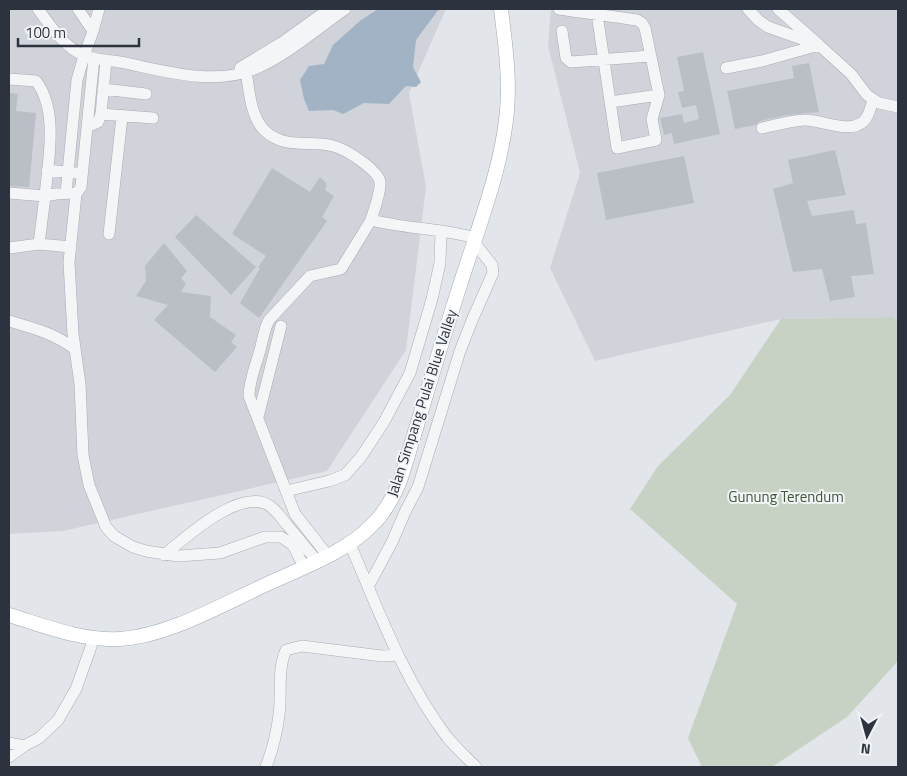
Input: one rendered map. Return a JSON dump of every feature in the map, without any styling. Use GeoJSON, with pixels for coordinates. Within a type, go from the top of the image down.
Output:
{"type":"FeatureCollection","features":[{"type":"Feature","properties":{"kind":"main road","name":"Jalan Simpang Pulai Blue Valley"},"geometry":{"type":"LineString","coordinates":[[9,615],[64,632],[94,638],[134,638],[164,630],[316,561],[350,544],[381,516],[401,478],[475,240],[500,152],[506,112],[508,72],[501,9]]}},
{"type":"Feature","properties":{"kind":"street"},"geometry":{"type":"LineString","coordinates":[[38,9],[69,46],[89,57],[198,76],[228,76],[246,68],[329,9]]}},
{"type":"Feature","properties":{"kind":"street"},"geometry":{"type":"LineString","coordinates":[[78,9],[94,31]]}},
{"type":"Feature","properties":{"kind":"street"},"geometry":{"type":"LineString","coordinates":[[9,193],[45,196],[71,193],[81,187],[87,127],[89,57],[99,9]]}},
{"type":"Feature","properties":{"kind":"street"},"geometry":{"type":"LineString","coordinates":[[246,68],[261,66],[345,9]]}},
{"type":"Feature","properties":{"kind":"street"},"geometry":{"type":"LineString","coordinates":[[559,9],[597,14],[623,13],[642,23],[645,28],[659,95],[652,119],[656,140],[617,148],[597,14]]}},
{"type":"Feature","properties":{"kind":"street"},"geometry":{"type":"LineString","coordinates":[[748,9],[768,27],[819,45]]}},
{"type":"Feature","properties":{"kind":"street"},"geometry":{"type":"LineString","coordinates":[[778,9],[851,74],[873,100],[898,108]]}},
{"type":"Feature","properties":{"kind":"street"},"geometry":{"type":"LineString","coordinates":[[562,30],[566,58],[571,62],[650,56]]}},
{"type":"Feature","properties":{"kind":"street"},"geometry":{"type":"LineString","coordinates":[[726,68],[762,61],[819,45]]}},
{"type":"Feature","properties":{"kind":"street"},"geometry":{"type":"LineString","coordinates":[[89,57],[77,80],[68,172],[71,193],[70,262],[75,349],[80,384],[84,468],[106,527],[122,542],[146,551],[164,555],[191,556],[220,553],[264,537],[273,536],[301,540]]}},
{"type":"Feature","properties":{"kind":"street"},"geometry":{"type":"LineString","coordinates":[[87,127],[98,122],[101,114],[106,60]]}},
{"type":"Feature","properties":{"kind":"street"},"geometry":{"type":"LineString","coordinates":[[246,68],[256,120],[271,135],[285,141],[301,144],[333,146],[372,169],[378,175],[380,184],[371,220],[340,269],[310,276],[269,320],[249,389],[249,396],[295,514],[301,540],[316,561]]}},
{"type":"Feature","properties":{"kind":"street"},"geometry":{"type":"LineString","coordinates":[[9,79],[36,81],[44,94],[51,128],[39,244]]}},
{"type":"Feature","properties":{"kind":"street"},"geometry":{"type":"LineString","coordinates":[[103,89],[146,94]]}},
{"type":"Feature","properties":{"kind":"street"},"geometry":{"type":"LineString","coordinates":[[610,102],[659,95]]}},
{"type":"Feature","properties":{"kind":"street"},"geometry":{"type":"LineString","coordinates":[[762,128],[804,120],[848,127],[857,125],[868,116],[873,100]]}},
{"type":"Feature","properties":{"kind":"street"},"geometry":{"type":"LineString","coordinates":[[101,114],[153,118]]}},
{"type":"Feature","properties":{"kind":"street"},"geometry":{"type":"LineString","coordinates":[[109,234],[122,116]]}},
{"type":"Feature","properties":{"kind":"street"},"geometry":{"type":"LineString","coordinates":[[47,170],[82,173]]}},
{"type":"Feature","properties":{"kind":"street"},"geometry":{"type":"LineString","coordinates":[[368,587],[418,487],[460,352],[493,273],[492,265],[475,240],[440,231],[408,228],[371,220]]}},
{"type":"Feature","properties":{"kind":"street"},"geometry":{"type":"LineString","coordinates":[[286,492],[345,475],[361,456],[384,422],[410,373],[432,299],[440,263],[440,231]]}},
{"type":"Feature","properties":{"kind":"street"},"geometry":{"type":"LineString","coordinates":[[9,248],[39,244],[71,247]]}},
{"type":"Feature","properties":{"kind":"street"},"geometry":{"type":"LineString","coordinates":[[9,321],[45,331],[63,340],[75,349]]}},
{"type":"Feature","properties":{"kind":"street"},"geometry":{"type":"LineString","coordinates":[[258,417],[282,326]]}},
{"type":"Feature","properties":{"kind":"street"},"geometry":{"type":"LineString","coordinates":[[392,498],[408,506]]}},
{"type":"Feature","properties":{"kind":"street"},"geometry":{"type":"LineString","coordinates":[[164,555],[214,516],[249,502],[264,502],[301,540],[316,561]]}},
{"type":"Feature","properties":{"kind":"street"},"geometry":{"type":"LineString","coordinates":[[350,544],[398,655],[423,701],[447,736],[476,767]]}},
{"type":"Feature","properties":{"kind":"street"},"geometry":{"type":"LineString","coordinates":[[9,757],[39,738],[58,720],[76,689],[94,638]]}},
{"type":"Feature","properties":{"kind":"street"},"geometry":{"type":"LineString","coordinates":[[266,767],[279,715],[281,660],[286,650],[302,646],[382,656],[398,655]]}},
{"type":"Feature","properties":{"kind":"street"},"geometry":{"type":"LineString","coordinates":[[9,742],[24,746]]}},
{"type":"Feature","properties":{"kind":"street"},"geometry":{"type":"LineString","coordinates":[[458,748],[464,767]]}},
{"type":"Feature","properties":{"kind":"shaded area"},"geometry":{"type":"Polygon","coordinates":[[[9,9],[446,9],[409,93],[426,187],[406,350],[327,471],[63,531],[9,534],[9,9]]]}},
{"type":"Feature","properties":{"kind":"shaded area"},"geometry":{"type":"Polygon","coordinates":[[[551,9],[898,9],[898,322],[892,317],[781,319],[595,361],[550,268],[580,173],[548,46],[551,9]]]}},
{"type":"Feature","properties":{"kind":"green space","name":"Gunung Terendum"},"geometry":{"type":"Polygon","coordinates":[[[893,317],[898,322],[898,661],[847,717],[772,767],[702,767],[688,738],[737,604],[630,509],[658,466],[730,395],[781,319],[893,317]]]}},
{"type":"Feature","properties":{"kind":"water"},"geometry":{"type":"Polygon","coordinates":[[[378,9],[439,9],[416,40],[413,67],[421,82],[416,87],[406,86],[389,104],[364,103],[343,114],[333,110],[309,111],[300,80],[309,66],[324,64],[333,45],[361,20],[378,9]]]}},
{"type":"Feature","properties":{"kind":"building"},"geometry":{"type":"Polygon","coordinates":[[[703,52],[720,134],[674,144],[672,133],[664,135],[660,118],[682,114],[684,123],[699,119],[696,105],[682,108],[678,92],[684,91],[677,57],[703,52]]]}},
{"type":"Feature","properties":{"kind":"building"},"geometry":{"type":"Polygon","coordinates":[[[809,63],[819,112],[787,115],[735,129],[727,91],[794,78],[792,66],[809,63]]]}},
{"type":"Feature","properties":{"kind":"building"},"geometry":{"type":"Polygon","coordinates":[[[9,93],[18,94],[16,111],[36,113],[29,187],[9,186],[9,93]]]}},
{"type":"Feature","properties":{"kind":"building"},"geometry":{"type":"Polygon","coordinates":[[[835,150],[846,195],[807,201],[812,216],[854,210],[856,224],[866,223],[874,274],[851,276],[855,297],[830,301],[822,269],[793,272],[773,189],[793,183],[788,160],[835,150]]]}},
{"type":"Feature","properties":{"kind":"building"},"geometry":{"type":"Polygon","coordinates":[[[684,156],[694,203],[606,220],[597,173],[684,156]]]}},
{"type":"Feature","properties":{"kind":"building"},"geometry":{"type":"Polygon","coordinates":[[[272,168],[310,192],[320,177],[327,184],[325,190],[334,196],[322,217],[327,221],[259,318],[240,303],[260,268],[258,267],[266,256],[232,234],[272,168]]]}},
{"type":"Feature","properties":{"kind":"building"},"geometry":{"type":"Polygon","coordinates":[[[196,215],[256,267],[231,295],[175,237],[196,215]]]}},
{"type":"Feature","properties":{"kind":"building"},"geometry":{"type":"Polygon","coordinates":[[[164,243],[187,271],[181,278],[186,284],[181,292],[211,296],[210,317],[236,335],[231,342],[237,347],[215,372],[154,320],[168,305],[136,296],[146,281],[145,266],[164,243]]]}}]}
